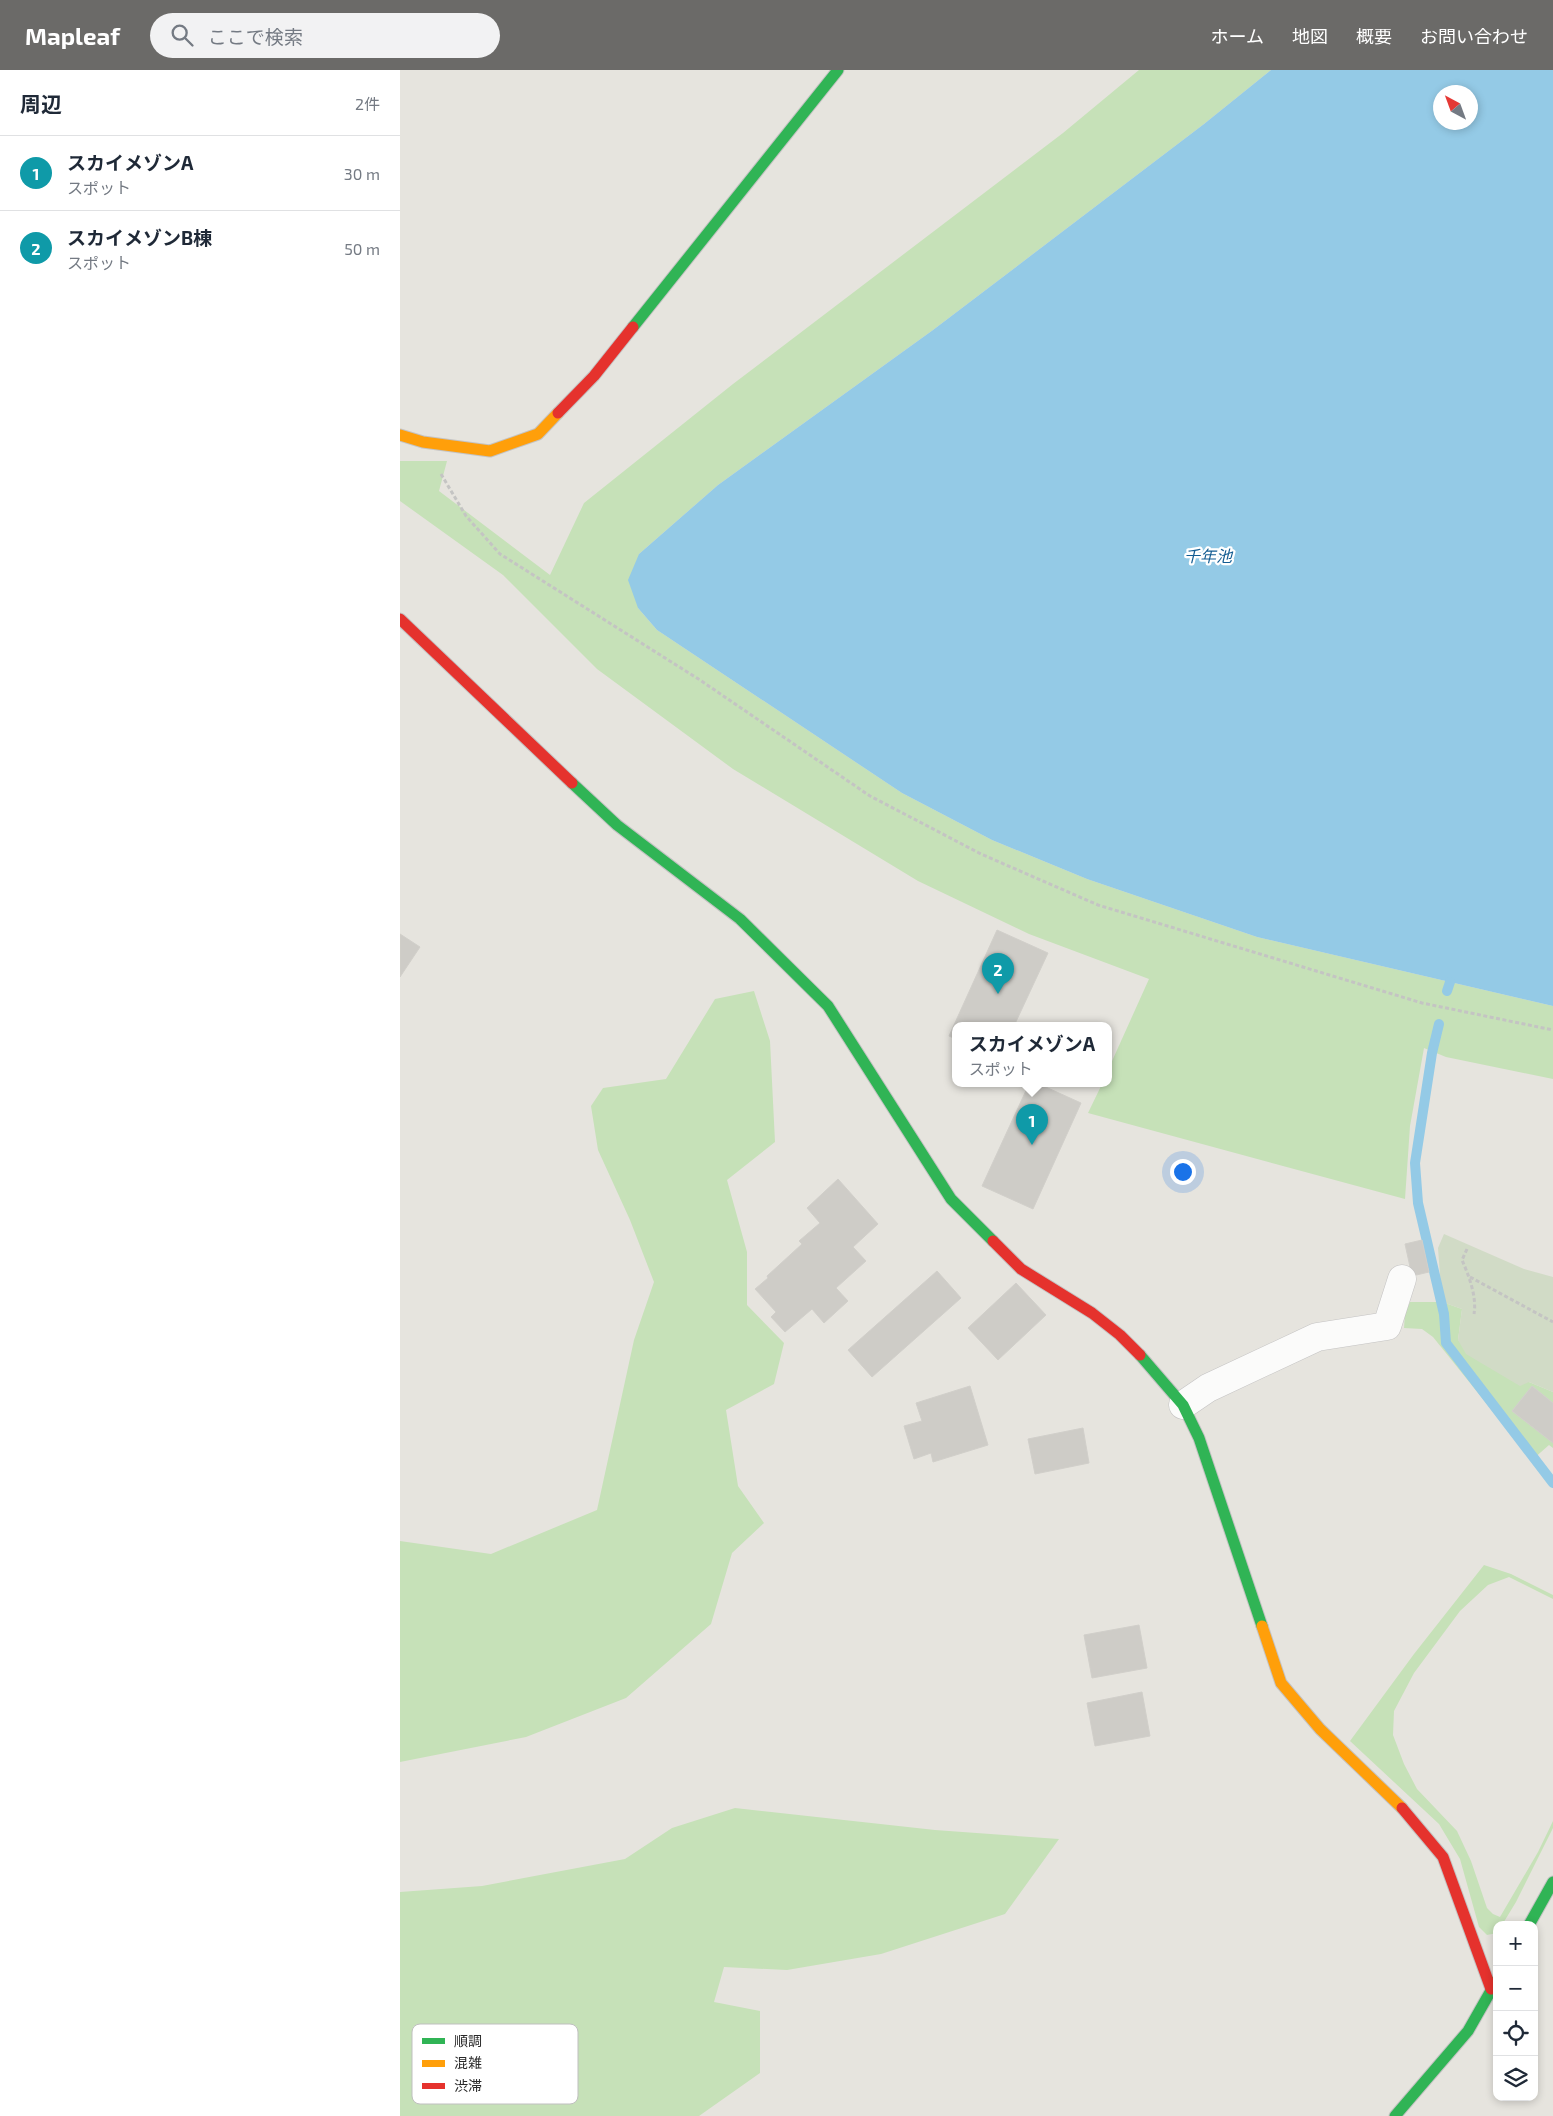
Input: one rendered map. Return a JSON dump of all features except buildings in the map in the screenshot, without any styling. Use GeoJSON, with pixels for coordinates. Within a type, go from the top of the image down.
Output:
{"type":"FeatureCollection","features":[{"type":"Feature","properties":{"kind":"street"},"geometry":{"type":"LineString","coordinates":[[400,435],[423,442],[490,451],[538,434],[594,376],[838,70]]}},
{"type":"Feature","properties":{"kind":"street"},"geometry":{"type":"LineString","coordinates":[[400,619],[617,825],[740,919],[828,1006],[950,1199],[1022,1270],[1092,1313],[1120,1335],[1147,1362],[1183,1405],[1199,1438],[1281,1683],[1320,1729],[1397,1802],[1443,1857],[1493,1982]]}},
{"type":"Feature","properties":{"kind":"street"},"geometry":{"type":"LineString","coordinates":[[1183,1405],[1208,1388],[1317,1337],[1387,1326],[1402,1279]]}},
{"type":"Feature","properties":{"kind":"street"},"geometry":{"type":"LineString","coordinates":[[1531,1921],[1553,1882]]}},
{"type":"Feature","properties":{"kind":"street"},"geometry":{"type":"LineString","coordinates":[[1395,2116],[1468,2031],[1493,1986]]}},
{"type":"Feature","properties":{"kind":"path"},"geometry":{"type":"LineString","coordinates":[[423,442],[466,516],[500,554],[700,680],[878,801],[981,854],[1098,905],[1422,1003],[1553,1030]]}},
{"type":"Feature","properties":{"kind":"path"},"geometry":{"type":"LineString","coordinates":[[1467,1249],[1462,1260],[1470,1277],[1475,1307],[1474,1314]]}},
{"type":"Feature","properties":{"kind":"path"},"geometry":{"type":"LineString","coordinates":[[1470,1277],[1553,1322]]}},
{"type":"Feature","properties":{"kind":"green space"},"geometry":{"type":"Polygon","coordinates":[[[1139,70],[1271,70],[1204,124],[933,330],[718,485],[639,554],[638,608],[657,630],[902,793],[992,840],[1087,879],[1257,937],[1553,1006],[1553,1079],[1446,1057],[1424,1048],[1410,1126],[1405,1199],[1088,1113],[1101,1087],[1112,1087],[1112,1061],[1149,979],[1029,934],[918,881],[733,769],[597,669],[503,575],[400,501],[400,461],[447,461],[439,491],[550,575],[584,503],[733,384],[1063,133],[1139,70]]]}},
{"type":"Feature","properties":{"kind":"green space"},"geometry":{"type":"Polygon","coordinates":[[[754,991],[770,1041],[775,1142],[727,1180],[747,1252],[747,1305],[784,1343],[774,1384],[726,1410],[738,1486],[764,1523],[732,1553],[711,1624],[626,1698],[526,1737],[400,1762],[400,1541],[491,1554],[597,1510],[634,1340],[654,1282],[630,1220],[598,1150],[591,1106],[603,1088],[666,1079],[715,999],[754,991]]]}},
{"type":"Feature","properties":{"kind":"green space"},"geometry":{"type":"Polygon","coordinates":[[[1444,1234],[1524,1269],[1553,1277],[1553,1392],[1529,1382],[1520,1386],[1466,1354],[1458,1340],[1462,1309],[1442,1302],[1438,1248],[1444,1234]]]}},
{"type":"Feature","properties":{"kind":"green space"},"geometry":{"type":"Polygon","coordinates":[[[1410,1302],[1442,1302],[1462,1309],[1458,1340],[1529,1382],[1553,1392],[1553,1403],[1532,1386],[1512,1411],[1553,1443],[1553,1448],[1549,1445],[1532,1460],[1433,1337],[1422,1329],[1404,1328],[1405,1314],[1410,1302]]]}},
{"type":"Feature","properties":{"kind":"green space"},"geometry":{"type":"Polygon","coordinates":[[[1484,1565],[1511,1574],[1553,1595],[1553,1599],[1509,1577],[1488,1585],[1460,1611],[1414,1673],[1394,1711],[1393,1735],[1404,1764],[1417,1789],[1457,1831],[1471,1861],[1487,1908],[1493,1914],[1500,1917],[1538,1852],[1553,1821],[1553,1828],[1516,1902],[1504,1921],[1493,1921],[1493,1934],[1487,1935],[1479,1927],[1460,1859],[1439,1824],[1350,1741],[1414,1654],[1484,1565]]]}},
{"type":"Feature","properties":{"kind":"green space"},"geometry":{"type":"Polygon","coordinates":[[[735,1808],[935,1830],[1059,1839],[1005,1914],[881,1954],[787,1970],[724,1967],[714,2002],[760,2011],[760,2073],[699,2116],[400,2116],[400,1892],[482,1886],[625,1859],[672,1828],[735,1808]]]}},
{"type":"Feature","properties":{"kind":"water","name":"千年池"},"geometry":{"type":"Polygon","coordinates":[[[1271,70],[1553,70],[1553,1006],[1257,937],[1087,879],[992,840],[902,793],[657,630],[638,608],[628,580],[639,554],[718,485],[933,330],[1204,124],[1271,70]]]}},
{"type":"Feature","properties":{"kind":"waterway"},"geometry":{"type":"LineString","coordinates":[[1447,991],[1450,982]]}},
{"type":"Feature","properties":{"kind":"waterway"},"geometry":{"type":"LineString","coordinates":[[1439,1024],[1432,1053],[1415,1163],[1418,1203],[1444,1314],[1446,1343],[1553,1483]]}},
{"type":"Feature","properties":{"kind":"traffic: fast"},"geometry":{"type":"LineString","coordinates":[[633,327],[838,70]]}},
{"type":"Feature","properties":{"kind":"traffic: fast"},"geometry":{"type":"LineString","coordinates":[[572,783],[617,825],[740,919],[828,1006],[951,1199],[993,1241]]}},
{"type":"Feature","properties":{"kind":"traffic: fast"},"geometry":{"type":"LineString","coordinates":[[1140,1355],[1183,1405],[1199,1438],[1262,1626]]}},
{"type":"Feature","properties":{"kind":"traffic: fast"},"geometry":{"type":"LineString","coordinates":[[1531,1921],[1553,1882]]}},
{"type":"Feature","properties":{"kind":"traffic: fast"},"geometry":{"type":"LineString","coordinates":[[1395,2116],[1468,2031],[1493,1987]]}},
{"type":"Feature","properties":{"kind":"traffic: slow"},"geometry":{"type":"LineString","coordinates":[[400,435],[423,442],[490,451],[538,434],[558,413]]}},
{"type":"Feature","properties":{"kind":"traffic: slow"},"geometry":{"type":"LineString","coordinates":[[1262,1626],[1281,1683],[1320,1729],[1402,1808]]}},
{"type":"Feature","properties":{"kind":"traffic: jam"},"geometry":{"type":"LineString","coordinates":[[558,413],[594,376],[633,327]]}},
{"type":"Feature","properties":{"kind":"traffic: jam"},"geometry":{"type":"LineString","coordinates":[[400,619],[572,783]]}},
{"type":"Feature","properties":{"kind":"traffic: jam"},"geometry":{"type":"LineString","coordinates":[[993,1241],[1021,1269],[1092,1313],[1120,1335],[1140,1355]]}},
{"type":"Feature","properties":{"kind":"traffic: jam"},"geometry":{"type":"LineString","coordinates":[[1402,1808],[1443,1857],[1491,1989]]}},
{"type":"Feature","properties":{"kind":"place","name":"スカイメゾンB棟"},"geometry":{"type":"Point","coordinates":[998,994]}},
{"type":"Feature","properties":{"kind":"place","name":"スカイメゾンA"},"geometry":{"type":"Point","coordinates":[1032,1145]}}]}
